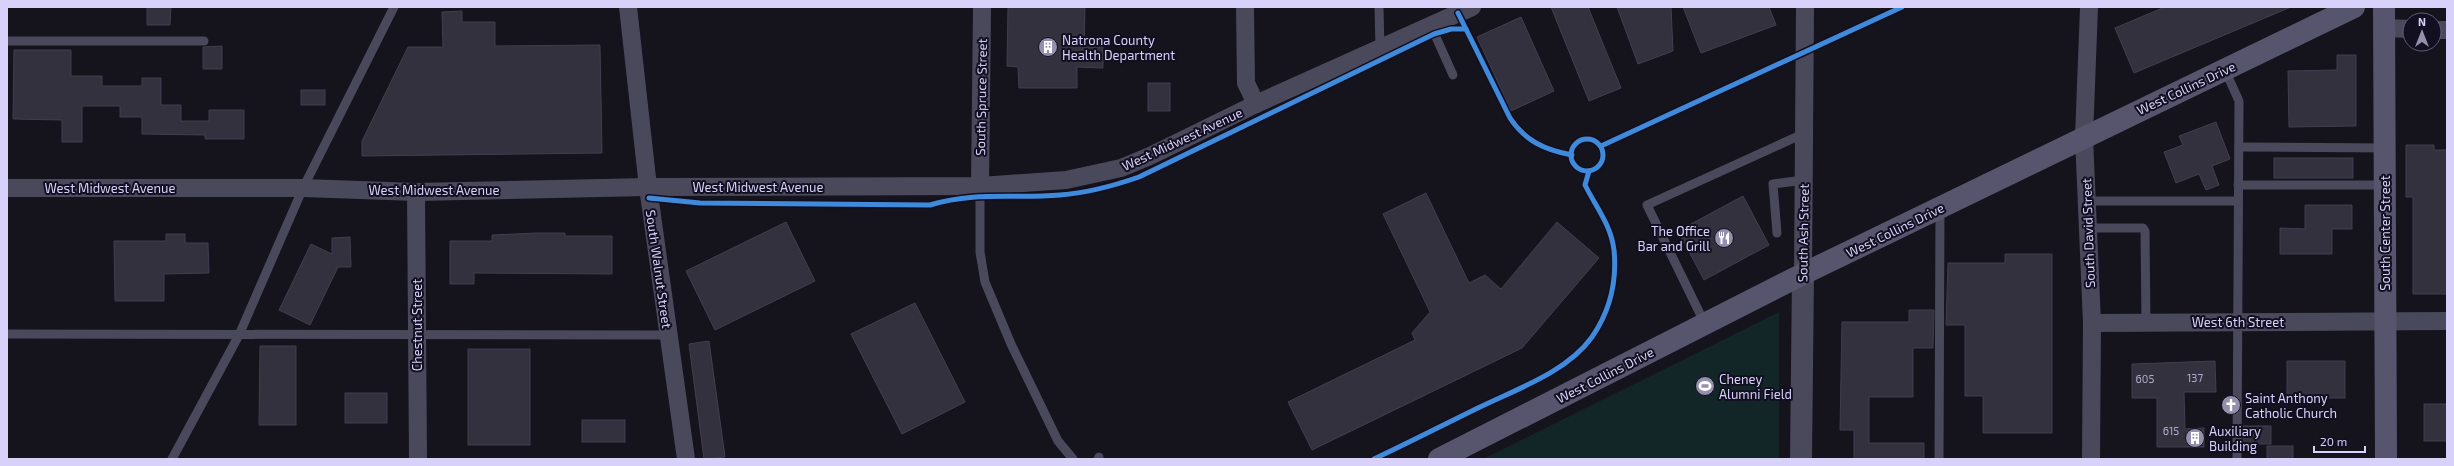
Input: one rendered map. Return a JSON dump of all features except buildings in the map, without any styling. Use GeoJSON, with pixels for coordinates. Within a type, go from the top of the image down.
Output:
{"type":"FeatureCollection","features":[{"type":"Feature","properties":{"kind":"main road","name":"West Collins Drive"},"geometry":{"type":"LineString","coordinates":[[1439,459],[1803,274],[2354,7]]}},
{"type":"Feature","properties":{"kind":"main road","name":"South Center Street"},"geometry":{"type":"LineString","coordinates":[[2384,7],[2386,459]]}},
{"type":"Feature","properties":{"kind":"street","name":"South Walnut Street"},"geometry":{"type":"LineString","coordinates":[[628,7],[648,187],[686,459]]}},
{"type":"Feature","properties":{"kind":"street","name":"South Spruce Street"},"geometry":{"type":"LineString","coordinates":[[980,186],[982,7]]}},
{"type":"Feature","properties":{"kind":"street"},"geometry":{"type":"LineString","coordinates":[[1245,7],[1246,82],[1256,104]]}},
{"type":"Feature","properties":{"kind":"street","name":"West Midwest Avenue"},"geometry":{"type":"LineString","coordinates":[[7,188],[303,188],[416,192],[648,187],[980,186],[1086,177],[1121,168],[1224,122],[1256,104],[1380,50],[1472,7]]}},
{"type":"Feature","properties":{"kind":"street","name":"South Ash Street"},"geometry":{"type":"LineString","coordinates":[[1801,459],[1805,7]]}},
{"type":"Feature","properties":{"kind":"street","name":"South David Street"},"geometry":{"type":"LineString","coordinates":[[2089,7],[2084,137],[2092,323],[2091,459]]}},
{"type":"Feature","properties":{"kind":"street"},"geometry":{"type":"LineString","coordinates":[[2385,28],[2402,29]]}},
{"type":"Feature","properties":{"kind":"street","name":"Chestnut Street"},"geometry":{"type":"LineString","coordinates":[[416,192],[418,459]]}},
{"type":"Feature","properties":{"kind":"street","name":"West 6th Street"},"geometry":{"type":"LineString","coordinates":[[2092,323],[2447,321]]}},
{"type":"Feature","properties":{"kind":"lane"},"geometry":{"type":"LineString","coordinates":[[172,459],[238,335],[303,188],[394,7]]}},
{"type":"Feature","properties":{"kind":"lane"},"geometry":{"type":"LineString","coordinates":[[1379,7],[1380,50]]}},
{"type":"Feature","properties":{"kind":"lane"},"geometry":{"type":"LineString","coordinates":[[1430,26],[1453,75]]}},
{"type":"Feature","properties":{"kind":"lane"},"geometry":{"type":"LineString","coordinates":[[7,41],[204,41]]}},
{"type":"Feature","properties":{"kind":"lane"},"geometry":{"type":"LineString","coordinates":[[2225,70],[2239,101],[2236,322],[2237,459]]}},
{"type":"Feature","properties":{"kind":"lane"},"geometry":{"type":"LineString","coordinates":[[1705,324],[1647,204],[1804,133]]}},
{"type":"Feature","properties":{"kind":"lane"},"geometry":{"type":"LineString","coordinates":[[2239,147],[2385,148]]}},
{"type":"Feature","properties":{"kind":"lane"},"geometry":{"type":"LineString","coordinates":[[1777,233],[1773,184],[1804,180]]}},
{"type":"Feature","properties":{"kind":"lane"},"geometry":{"type":"LineString","coordinates":[[2238,185],[2385,185]]}},
{"type":"Feature","properties":{"kind":"lane"},"geometry":{"type":"LineString","coordinates":[[980,186],[980,252],[985,282],[1011,344],[1058,441],[1073,459]]}},
{"type":"Feature","properties":{"kind":"lane"},"geometry":{"type":"LineString","coordinates":[[2087,201],[2238,201]]}},
{"type":"Feature","properties":{"kind":"lane"},"geometry":{"type":"LineString","coordinates":[[1939,459],[1940,208]]}},
{"type":"Feature","properties":{"kind":"lane"},"geometry":{"type":"LineString","coordinates":[[2088,228],[2143,228],[2145,231],[2146,323]]}},
{"type":"Feature","properties":{"kind":"lane"},"geometry":{"type":"LineString","coordinates":[[7,334],[669,335]]}},
{"type":"Feature","properties":{"kind":"green space","name":"Cheney Alumni Field"},"geometry":{"type":"Polygon","coordinates":[[[1779,312],[1779,459],[1483,459],[1779,312]]]}},
{"type":"Feature","properties":{"kind":"cycle path"},"geometry":{"type":"LineString","coordinates":[[1601,146],[1902,7]]}},
{"type":"Feature","properties":{"kind":"cycle path"},"geometry":{"type":"LineString","coordinates":[[1458,13],[1510,118],[1516,126],[1522,133],[1536,143],[1544,147],[1572,155]]}},
{"type":"Feature","properties":{"kind":"cycle path"},"geometry":{"type":"LineString","coordinates":[[649,198],[700,203],[930,205],[963,198],[1043,196],[1090,191],[1139,177],[1434,34],[1451,29],[1466,29]]}},
{"type":"Feature","properties":{"kind":"cycle path"},"geometry":{"type":"LineString","coordinates":[[1587,139],[1598,144],[1603,155],[1598,166],[1587,171],[1576,166],[1571,155],[1576,144],[1587,139]]}},
{"type":"Feature","properties":{"kind":"cycle path"},"geometry":{"type":"LineString","coordinates":[[1374,459],[1555,370],[1582,349],[1592,337],[1608,306],[1613,284],[1615,262],[1610,232],[1585,185],[1589,171]]}},
{"type":"Feature","properties":{"kind":"place","name":"Natrona County Health Department"},"geometry":{"type":"Point","coordinates":[1048,47]}},
{"type":"Feature","properties":{"kind":"place","name":"The Office Bar and Grill"},"geometry":{"type":"Point","coordinates":[1724,238]}},
{"type":"Feature","properties":{"kind":"place","name":"Cheney Alumni Field"},"geometry":{"type":"Point","coordinates":[1705,386]}},
{"type":"Feature","properties":{"kind":"place","name":"Saint Anthony Catholic Church"},"geometry":{"type":"Point","coordinates":[2231,405]}},
{"type":"Feature","properties":{"kind":"place","name":"Auxiliary Building"},"geometry":{"type":"Point","coordinates":[2195,438]}}]}
